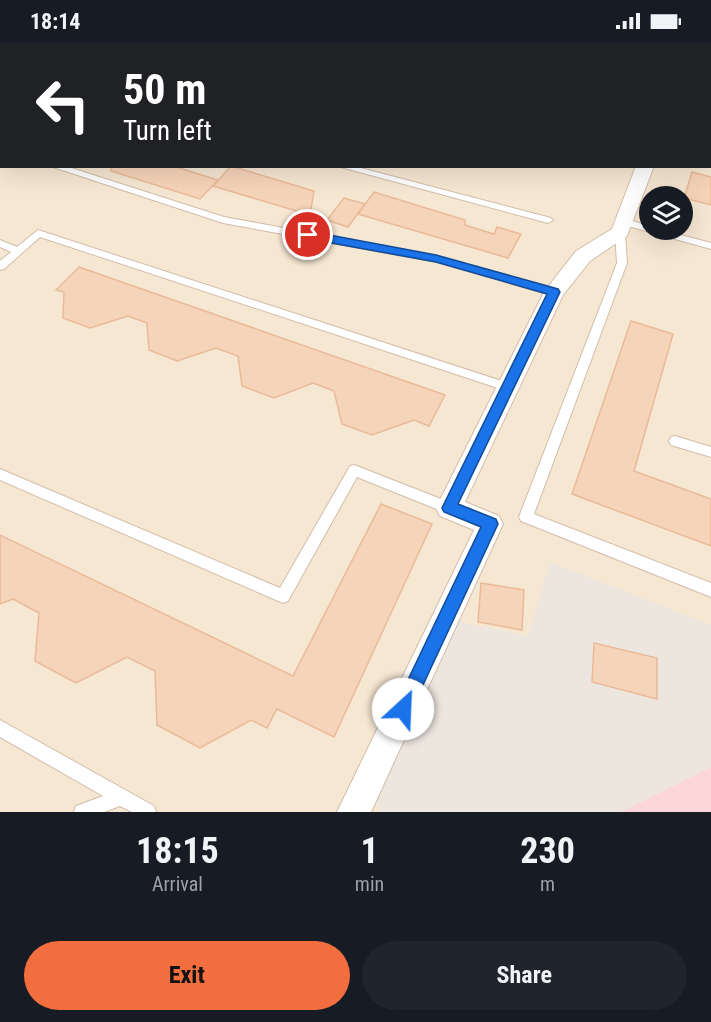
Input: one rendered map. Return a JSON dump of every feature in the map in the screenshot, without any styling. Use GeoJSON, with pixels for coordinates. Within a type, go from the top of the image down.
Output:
{"type":"FeatureCollection","features":[{"type":"Feature","properties":{"kind":"street"},"geometry":{"type":"LineString","coordinates":[[354,812],[490,524],[449,508],[554,292],[583,256],[622,227],[644,168]]}},
{"type":"Feature","properties":{"kind":"lane"},"geometry":{"type":"LineString","coordinates":[[60,168],[223,219],[436,258],[554,292]]}},
{"type":"Feature","properties":{"kind":"lane"},"geometry":{"type":"LineString","coordinates":[[349,168],[548,220]]}},
{"type":"Feature","properties":{"kind":"lane"},"geometry":{"type":"LineString","coordinates":[[639,228],[622,227],[622,264],[526,517],[711,590]]}},
{"type":"Feature","properties":{"kind":"lane"},"geometry":{"type":"LineString","coordinates":[[0,267],[38,233],[507,387]]}},
{"type":"Feature","properties":{"kind":"lane"},"geometry":{"type":"LineString","coordinates":[[690,240],[711,246]]}},
{"type":"Feature","properties":{"kind":"lane"},"geometry":{"type":"LineString","coordinates":[[0,243],[18,251]]}},
{"type":"Feature","properties":{"kind":"lane"},"geometry":{"type":"LineString","coordinates":[[675,441],[711,452]]}},
{"type":"Feature","properties":{"kind":"lane"},"geometry":{"type":"LineString","coordinates":[[0,474],[284,596],[354,470],[449,508]]}},
{"type":"Feature","properties":{"kind":"lane"},"geometry":{"type":"LineString","coordinates":[[0,728],[148,812]]}},
{"type":"Feature","properties":{"kind":"lane"},"geometry":{"type":"LineString","coordinates":[[82,812],[121,797]]}},
{"type":"Feature","properties":{"kind":"shaded area"},"geometry":{"type":"Polygon","coordinates":[[[0,168],[711,168],[711,812],[0,812],[0,168]]]}},
{"type":"Feature","properties":{"kind":"shaded area"},"geometry":{"type":"Polygon","coordinates":[[[550,562],[711,625],[711,767],[621,812],[381,812],[374,794],[459,622],[528,636],[550,562]]]}},
{"type":"Feature","properties":{"kind":"shaded area"},"geometry":{"type":"Polygon","coordinates":[[[711,767],[711,812],[621,812],[711,767]]]}},
{"type":"Feature","properties":{"kind":"building"},"geometry":{"type":"Polygon","coordinates":[[[111,168],[179,168],[218,180],[200,199],[111,171],[111,168]]]}},
{"type":"Feature","properties":{"kind":"building"},"geometry":{"type":"Polygon","coordinates":[[[229,168],[238,168],[314,191],[310,215],[213,186],[229,168]]]}},
{"type":"Feature","properties":{"kind":"building"},"geometry":{"type":"Polygon","coordinates":[[[692,172],[711,177],[711,205],[693,200],[693,186],[688,186],[692,172]]]}},
{"type":"Feature","properties":{"kind":"building"},"geometry":{"type":"Polygon","coordinates":[[[374,192],[465,220],[465,225],[494,234],[497,227],[521,234],[508,258],[358,214],[374,192]]]}},
{"type":"Feature","properties":{"kind":"building"},"geometry":{"type":"Polygon","coordinates":[[[344,198],[365,204],[348,227],[327,220],[344,198]]]}},
{"type":"Feature","properties":{"kind":"building"},"geometry":{"type":"Polygon","coordinates":[[[79,267],[445,395],[429,426],[414,420],[372,435],[342,424],[334,391],[313,383],[274,398],[242,386],[238,356],[216,348],[177,361],[149,350],[147,323],[128,316],[90,328],[63,318],[64,292],[56,290],[79,267]]]}},
{"type":"Feature","properties":{"kind":"building"},"geometry":{"type":"Polygon","coordinates":[[[631,321],[673,334],[634,471],[711,499],[711,546],[572,494],[631,321]]]}},
{"type":"Feature","properties":{"kind":"building"},"geometry":{"type":"Polygon","coordinates":[[[381,504],[432,524],[334,737],[277,709],[267,728],[251,720],[200,748],[157,725],[155,671],[127,657],[76,683],[35,661],[39,613],[13,599],[0,604],[0,535],[293,676],[381,504]]]}},
{"type":"Feature","properties":{"kind":"building"},"geometry":{"type":"Polygon","coordinates":[[[481,583],[524,590],[522,630],[478,622],[481,583]]]}},
{"type":"Feature","properties":{"kind":"building"},"geometry":{"type":"Polygon","coordinates":[[[594,643],[657,658],[657,699],[592,682],[594,643]]]}},
{"type":"Feature","properties":{"kind":"route"},"geometry":{"type":"LineString","coordinates":[[308,235],[436,258],[554,292],[449,508],[490,524],[403,709]]}}]}
